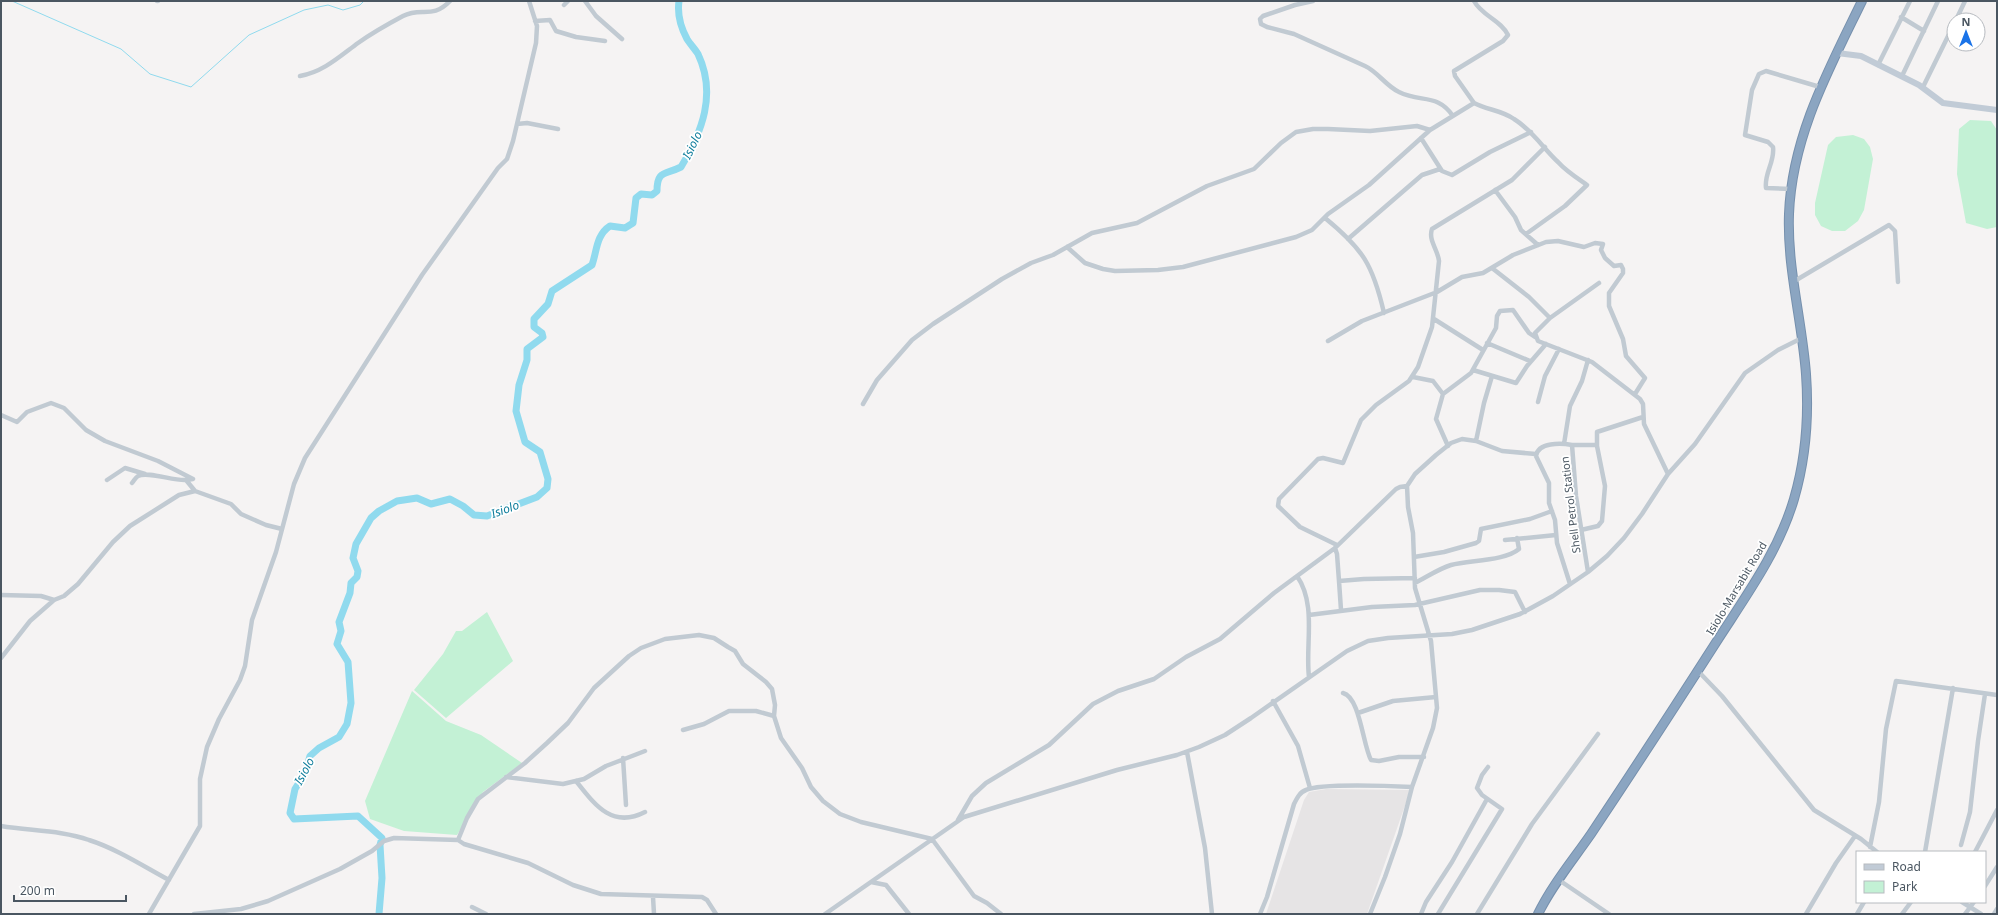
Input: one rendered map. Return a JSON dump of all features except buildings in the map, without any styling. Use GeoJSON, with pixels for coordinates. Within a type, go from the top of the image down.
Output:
{"type":"FeatureCollection","features":[{"type":"Feature","properties":{"kind":"highway","name":"Isiolo-Marsabit Road"},"geometry":{"type":"LineString","coordinates":[[1538,914],[1698,671],[1764,566],[1778,540],[1794,499],[1803,459],[1807,416],[1806,373],[1789,242],[1791,188],[1801,139],[1820,87],[1862,1]]}},
{"type":"Feature","properties":{"kind":"street"},"geometry":{"type":"LineString","coordinates":[[300,76],[313,73],[370,35],[403,16],[414,12],[438,11],[450,1]]}},
{"type":"Feature","properties":{"kind":"street"},"geometry":{"type":"LineString","coordinates":[[149,914],[200,826],[200,779],[203,764],[212,734],[236,690],[243,673],[252,620],[272,566],[294,484],[314,442],[422,275],[498,168],[508,159],[536,43],[535,21],[529,1]]}},
{"type":"Feature","properties":{"kind":"street"},"geometry":{"type":"LineString","coordinates":[[564,5],[568,1]]}},
{"type":"Feature","properties":{"kind":"street"},"geometry":{"type":"LineString","coordinates":[[585,1],[598,18],[622,39]]}},
{"type":"Feature","properties":{"kind":"street"},"geometry":{"type":"LineString","coordinates":[[1313,1],[1295,5],[1263,16],[1260,19],[1260,22],[1266,27],[1294,34],[1368,67],[1398,92],[1416,98],[1437,101],[1444,105],[1453,116]]}},
{"type":"Feature","properties":{"kind":"street"},"geometry":{"type":"LineString","coordinates":[[1474,1],[1481,11],[1498,24],[1508,35],[1503,42],[1454,71],[1455,76],[1474,103],[1506,114],[1531,132],[1557,162],[1587,186],[1565,206],[1526,234]]}},
{"type":"Feature","properties":{"kind":"street"},"geometry":{"type":"LineString","coordinates":[[1878,65],[1910,1]]}},
{"type":"Feature","properties":{"kind":"street"},"geometry":{"type":"LineString","coordinates":[[1902,76],[1938,1]]}},
{"type":"Feature","properties":{"kind":"street"},"geometry":{"type":"LineString","coordinates":[[1960,12],[1965,1]]}},
{"type":"Feature","properties":{"kind":"street"},"geometry":{"type":"LineString","coordinates":[[1901,17],[1924,31]]}},
{"type":"Feature","properties":{"kind":"street"},"geometry":{"type":"LineString","coordinates":[[535,21],[550,20],[556,31],[576,37],[605,41]]}},
{"type":"Feature","properties":{"kind":"street"},"geometry":{"type":"LineString","coordinates":[[1923,87],[1946,40]]}},
{"type":"Feature","properties":{"kind":"street"},"geometry":{"type":"LineString","coordinates":[[1836,53],[1856,55],[1878,65],[1923,87],[1934,97],[1943,102],[1997,110]]}},
{"type":"Feature","properties":{"kind":"street"},"geometry":{"type":"LineString","coordinates":[[1791,188],[1766,188],[1766,176],[1774,156],[1773,147],[1768,142],[1745,135],[1754,86],[1759,74],[1766,71],[1820,87]]}},
{"type":"Feature","properties":{"kind":"street"},"geometry":{"type":"LineString","coordinates":[[1067,247],[1085,262],[1103,269],[1131,271],[1168,270],[1296,237],[1312,230],[1325,218],[1369,185],[1430,130],[1474,103]]}},
{"type":"Feature","properties":{"kind":"street"},"geometry":{"type":"LineString","coordinates":[[517,124],[527,123],[558,129]]}},
{"type":"Feature","properties":{"kind":"street"},"geometry":{"type":"LineString","coordinates":[[863,404],[877,380],[901,351],[925,329],[1016,271],[1067,247],[1092,233],[1144,220],[1207,186],[1254,169],[1281,143],[1296,132],[1328,128],[1370,132],[1417,126],[1430,130]]}},
{"type":"Feature","properties":{"kind":"street"},"geometry":{"type":"LineString","coordinates":[[1422,138],[1433,154],[1440,168],[1447,174],[1455,174],[1490,152],[1531,132]]}},
{"type":"Feature","properties":{"kind":"street"},"geometry":{"type":"LineString","coordinates":[[1336,546],[1294,522],[1278,506],[1278,499],[1318,459],[1323,458],[1342,463],[1344,462],[1361,420],[1376,405],[1406,384],[1413,377],[1428,341],[1434,319],[1439,258],[1431,231],[1436,226],[1516,176],[1545,148]]}},
{"type":"Feature","properties":{"kind":"street"},"geometry":{"type":"LineString","coordinates":[[1348,239],[1422,175],[1440,168]]}},
{"type":"Feature","properties":{"kind":"street"},"geometry":{"type":"LineString","coordinates":[[1495,190],[1516,217],[1521,230],[1538,245]]}},
{"type":"Feature","properties":{"kind":"street"},"geometry":{"type":"LineString","coordinates":[[1325,218],[1348,239],[1368,263],[1384,313]]}},
{"type":"Feature","properties":{"kind":"street"},"geometry":{"type":"LineString","coordinates":[[1793,282],[1889,225],[1895,231],[1898,282]]}},
{"type":"Feature","properties":{"kind":"street"},"geometry":{"type":"LineString","coordinates":[[1328,341],[1362,321],[1437,292],[1462,277],[1479,274],[1513,255],[1538,245],[1553,241],[1584,246],[1599,243],[1603,244],[1601,252],[1610,264],[1615,266],[1621,264],[1623,272],[1609,293],[1608,306],[1623,339],[1625,354],[1645,378],[1635,394]]}},
{"type":"Feature","properties":{"kind":"street"},"geometry":{"type":"LineString","coordinates":[[1492,268],[1529,297],[1550,318]]}},
{"type":"Feature","properties":{"kind":"street"},"geometry":{"type":"LineString","coordinates":[[1535,337],[1536,331],[1550,318],[1599,283]]}},
{"type":"Feature","properties":{"kind":"street"},"geometry":{"type":"LineString","coordinates":[[1448,446],[1436,419],[1443,394],[1473,370],[1497,326],[1499,313],[1504,310],[1515,312],[1529,334],[1535,337],[1538,341],[1588,360],[1635,394],[1642,402],[1644,424],[1668,474]]}},
{"type":"Feature","properties":{"kind":"street"},"geometry":{"type":"LineString","coordinates":[[1434,319],[1483,350]]}},
{"type":"Feature","properties":{"kind":"street"},"geometry":{"type":"LineString","coordinates":[[825,914],[958,820],[974,813],[1117,770],[1187,752],[1225,734],[1347,651],[1368,642],[1388,638],[1467,631],[1525,612],[1553,596],[1588,572],[1607,556],[1629,532],[1668,474],[1698,439],[1745,373],[1778,350],[1802,338]]}},
{"type":"Feature","properties":{"kind":"street"},"geometry":{"type":"LineString","coordinates":[[1487,343],[1530,361]]}},
{"type":"Feature","properties":{"kind":"street"},"geometry":{"type":"LineString","coordinates":[[1473,370],[1516,383],[1530,361],[1546,344]]}},
{"type":"Feature","properties":{"kind":"street"},"geometry":{"type":"LineString","coordinates":[[1538,402],[1545,376],[1559,349]]}},
{"type":"Feature","properties":{"kind":"street"},"geometry":{"type":"LineString","coordinates":[[1564,444],[1570,406],[1582,381],[1588,360]]}},
{"type":"Feature","properties":{"kind":"street"},"geometry":{"type":"LineString","coordinates":[[1476,440],[1484,403],[1492,376]]}},
{"type":"Feature","properties":{"kind":"street"},"geometry":{"type":"LineString","coordinates":[[1413,377],[1433,381],[1443,394]]}},
{"type":"Feature","properties":{"kind":"street"},"geometry":{"type":"LineString","coordinates":[[1,415],[18,421],[27,412],[51,403],[64,408],[86,430],[105,441],[158,461],[193,479],[170,480],[127,468],[107,480]]}},
{"type":"Feature","properties":{"kind":"street"},"geometry":{"type":"LineString","coordinates":[[1582,530],[1598,526],[1602,521],[1604,480],[1596,445],[1596,435],[1598,431],[1643,417]]}},
{"type":"Feature","properties":{"kind":"street"},"geometry":{"type":"LineString","coordinates":[[1372,914],[1400,834],[1412,787],[1424,757],[1435,722],[1437,708],[1429,635],[1426,629],[1415,581],[1413,533],[1407,503],[1407,486],[1415,474],[1452,442],[1463,439],[1476,440],[1502,450],[1536,454]]}},
{"type":"Feature","properties":{"kind":"street","name":"Shell Petrol Station"},"geometry":{"type":"LineString","coordinates":[[1570,584],[1556,535],[1555,520],[1549,502],[1549,483],[1536,454],[1542,446],[1564,444],[1572,445],[1576,496],[1588,572]]}},
{"type":"Feature","properties":{"kind":"street"},"geometry":{"type":"LineString","coordinates":[[1572,445],[1596,445]]}},
{"type":"Feature","properties":{"kind":"street"},"geometry":{"type":"LineString","coordinates":[[132,483],[139,476],[146,474]]}},
{"type":"Feature","properties":{"kind":"street"},"geometry":{"type":"LineString","coordinates":[[186,480],[195,491],[231,504],[241,514],[266,525],[282,529]]}},
{"type":"Feature","properties":{"kind":"street"},"geometry":{"type":"LineString","coordinates":[[958,820],[972,796],[986,783],[1049,745],[1093,704],[1118,691],[1154,679],[1189,655],[1220,639],[1336,546],[1396,489],[1407,486]]}},
{"type":"Feature","properties":{"kind":"street"},"geometry":{"type":"LineString","coordinates":[[1,658],[30,620],[54,600],[64,596],[78,584],[113,542],[130,526],[179,495],[195,491]]}},
{"type":"Feature","properties":{"kind":"street"},"geometry":{"type":"LineString","coordinates":[[1414,557],[1444,552],[1476,543],[1479,541],[1481,529],[1530,519],[1552,511]]}},
{"type":"Feature","properties":{"kind":"street"},"geometry":{"type":"LineString","coordinates":[[1505,540],[1556,535]]}},
{"type":"Feature","properties":{"kind":"street"},"geometry":{"type":"LineString","coordinates":[[1339,581],[1364,579],[1415,581],[1451,565],[1492,558],[1515,552],[1519,549],[1517,538]]}},
{"type":"Feature","properties":{"kind":"street"},"geometry":{"type":"LineString","coordinates":[[1336,546],[1341,610]]}},
{"type":"Feature","properties":{"kind":"street"},"geometry":{"type":"LineString","coordinates":[[1297,576],[1304,592],[1309,615],[1307,645],[1309,677]]}},
{"type":"Feature","properties":{"kind":"street"},"geometry":{"type":"LineString","coordinates":[[1309,615],[1341,610],[1420,604],[1477,591],[1504,590],[1516,593],[1525,612]]}},
{"type":"Feature","properties":{"kind":"street"},"geometry":{"type":"LineString","coordinates":[[1,595],[42,596],[54,600]]}},
{"type":"Feature","properties":{"kind":"street"},"geometry":{"type":"LineString","coordinates":[[458,840],[467,818],[478,799],[525,763],[560,730],[594,688],[635,652],[672,638],[709,636],[728,646],[743,664],[766,682],[772,690],[775,705],[774,716],[781,738],[802,768],[811,787],[829,805],[840,814],[861,822],[932,839],[974,896],[987,903],[1001,914]]}},
{"type":"Feature","properties":{"kind":"street"},"geometry":{"type":"LineString","coordinates":[[1698,671],[1722,696],[1814,810],[1876,851]]}},
{"type":"Feature","properties":{"kind":"street"},"geometry":{"type":"LineString","coordinates":[[1870,847],[1879,802],[1886,729],[1896,681],[1997,695]]}},
{"type":"Feature","properties":{"kind":"street"},"geometry":{"type":"LineString","coordinates":[[1925,851],[1953,688]]}},
{"type":"Feature","properties":{"kind":"street"},"geometry":{"type":"LineString","coordinates":[[1343,692],[1349,696],[1358,713],[1368,755],[1372,761],[1399,756],[1424,757]]}},
{"type":"Feature","properties":{"kind":"street"},"geometry":{"type":"LineString","coordinates":[[1961,845],[1970,812],[1985,694]]}},
{"type":"Feature","properties":{"kind":"street"},"geometry":{"type":"LineString","coordinates":[[1358,713],[1393,701],[1436,697]]}},
{"type":"Feature","properties":{"kind":"street"},"geometry":{"type":"LineString","coordinates":[[1273,701],[1298,746],[1310,788]]}},
{"type":"Feature","properties":{"kind":"street"},"geometry":{"type":"LineString","coordinates":[[683,730],[704,724],[730,711],[756,711],[774,716]]}},
{"type":"Feature","properties":{"kind":"street"},"geometry":{"type":"LineString","coordinates":[[1478,914],[1532,824],[1598,734]]}},
{"type":"Feature","properties":{"kind":"street"},"geometry":{"type":"LineString","coordinates":[[506,777],[563,784],[584,779],[623,758],[645,751]]}},
{"type":"Feature","properties":{"kind":"street"},"geometry":{"type":"LineString","coordinates":[[1187,752],[1205,848],[1212,914]]}},
{"type":"Feature","properties":{"kind":"street"},"geometry":{"type":"LineString","coordinates":[[623,758],[626,805]]}},
{"type":"Feature","properties":{"kind":"street"},"geometry":{"type":"LineString","coordinates":[[1438,914],[1502,809],[1479,792],[1477,786],[1488,767]]}},
{"type":"Feature","properties":{"kind":"street"},"geometry":{"type":"LineString","coordinates":[[576,781],[594,803],[606,814],[620,818],[636,816],[645,812]]}},
{"type":"Feature","properties":{"kind":"street"},"geometry":{"type":"LineString","coordinates":[[1260,914],[1267,897],[1294,804],[1300,794],[1310,788],[1356,786],[1412,787]]}},
{"type":"Feature","properties":{"kind":"street"},"geometry":{"type":"LineString","coordinates":[[1421,914],[1426,902],[1447,870],[1487,799]]}},
{"type":"Feature","properties":{"kind":"street"},"geometry":{"type":"LineString","coordinates":[[1976,851],[1997,810]]}},
{"type":"Feature","properties":{"kind":"street"},"geometry":{"type":"LineString","coordinates":[[1,826],[59,833],[88,840],[115,851],[168,880]]}},
{"type":"Feature","properties":{"kind":"street"},"geometry":{"type":"LineString","coordinates":[[1806,914],[1836,862],[1855,836]]}},
{"type":"Feature","properties":{"kind":"street"},"geometry":{"type":"LineString","coordinates":[[194,914],[241,909],[268,901],[340,869],[372,851],[384,841],[394,838],[458,840],[464,844],[528,863],[588,891],[601,894],[653,897],[702,897],[707,900],[716,914]]}},
{"type":"Feature","properties":{"kind":"street"},"geometry":{"type":"LineString","coordinates":[[1986,884],[1997,867]]}},
{"type":"Feature","properties":{"kind":"street"},"geometry":{"type":"LineString","coordinates":[[1559,880],[1609,914]]}},
{"type":"Feature","properties":{"kind":"street"},"geometry":{"type":"LineString","coordinates":[[871,882],[886,885],[909,914]]}},
{"type":"Feature","properties":{"kind":"street"},"geometry":{"type":"LineString","coordinates":[[653,897],[654,914]]}},
{"type":"Feature","properties":{"kind":"street"},"geometry":{"type":"LineString","coordinates":[[1857,914],[1863,903]]}},
{"type":"Feature","properties":{"kind":"street"},"geometry":{"type":"LineString","coordinates":[[1902,914],[1910,903]]}},
{"type":"Feature","properties":{"kind":"street"},"geometry":{"type":"LineString","coordinates":[[1964,903],[1981,914]]}},
{"type":"Feature","properties":{"kind":"street"},"geometry":{"type":"LineString","coordinates":[[1965,914],[1973,903]]}},
{"type":"Feature","properties":{"kind":"street"},"geometry":{"type":"LineString","coordinates":[[472,907],[486,914]]}},
{"type":"Feature","properties":{"kind":"street"},"geometry":{"type":"LineString","coordinates":[[1994,914],[1997,909]]}},
{"type":"Feature","properties":{"kind":"shaded area"},"geometry":{"type":"Polygon","coordinates":[[[1326,789],[1409,790],[1408,797],[1367,914],[1266,914],[1304,800],[1309,792],[1326,789]]]}},
{"type":"Feature","properties":{"kind":"green space"},"geometry":{"type":"Polygon","coordinates":[[[1970,120],[1991,121],[1997,130],[1997,227],[1987,229],[1966,223],[1957,174],[1959,129],[1970,120]]]}},
{"type":"Feature","properties":{"kind":"green space"},"geometry":{"type":"Polygon","coordinates":[[[1853,135],[1864,139],[1870,147],[1873,159],[1864,210],[1858,221],[1845,231],[1832,231],[1821,226],[1815,215],[1815,203],[1828,145],[1836,137],[1853,135]]]}},
{"type":"Feature","properties":{"kind":"green space"},"geometry":{"type":"Polygon","coordinates":[[[487,612],[513,661],[446,718],[414,690],[443,654],[456,631],[462,631],[487,612]]]}},
{"type":"Feature","properties":{"kind":"green space"},"geometry":{"type":"Polygon","coordinates":[[[412,691],[446,721],[481,735],[522,763],[483,792],[457,835],[404,831],[370,819],[365,801],[412,691]]]}},
{"type":"Feature","properties":{"kind":"waterway"},"geometry":{"type":"LineString","coordinates":[[12,1],[121,49],[150,74],[191,87],[249,35],[304,10],[328,5],[343,10],[360,5],[364,1]]}},
{"type":"Feature","properties":{"kind":"waterway","name":"Isiolo"},"geometry":{"type":"LineString","coordinates":[[379,914],[382,878],[380,845],[382,838],[358,816],[294,819],[290,813],[295,789],[305,773],[310,756],[319,748],[339,737],[347,724],[351,703],[348,662],[337,644],[341,631],[339,622],[350,593],[351,583],[357,577],[358,571],[353,558],[356,544],[371,518],[379,511],[397,501],[417,498],[431,504],[450,499],[463,506],[474,515],[487,516],[537,497],[547,488],[548,479],[540,452],[525,442],[516,411],[519,385],[527,360],[527,349],[543,337],[542,333],[534,327],[534,319],[548,304],[552,291],[592,265],[599,239],[605,230],[610,226],[625,228],[633,223],[636,198],[641,194],[652,195],[657,191],[657,184],[660,176],[681,167],[689,154],[701,126],[707,98],[704,69],[698,54],[687,39],[681,25],[678,11],[679,1]]}}]}
